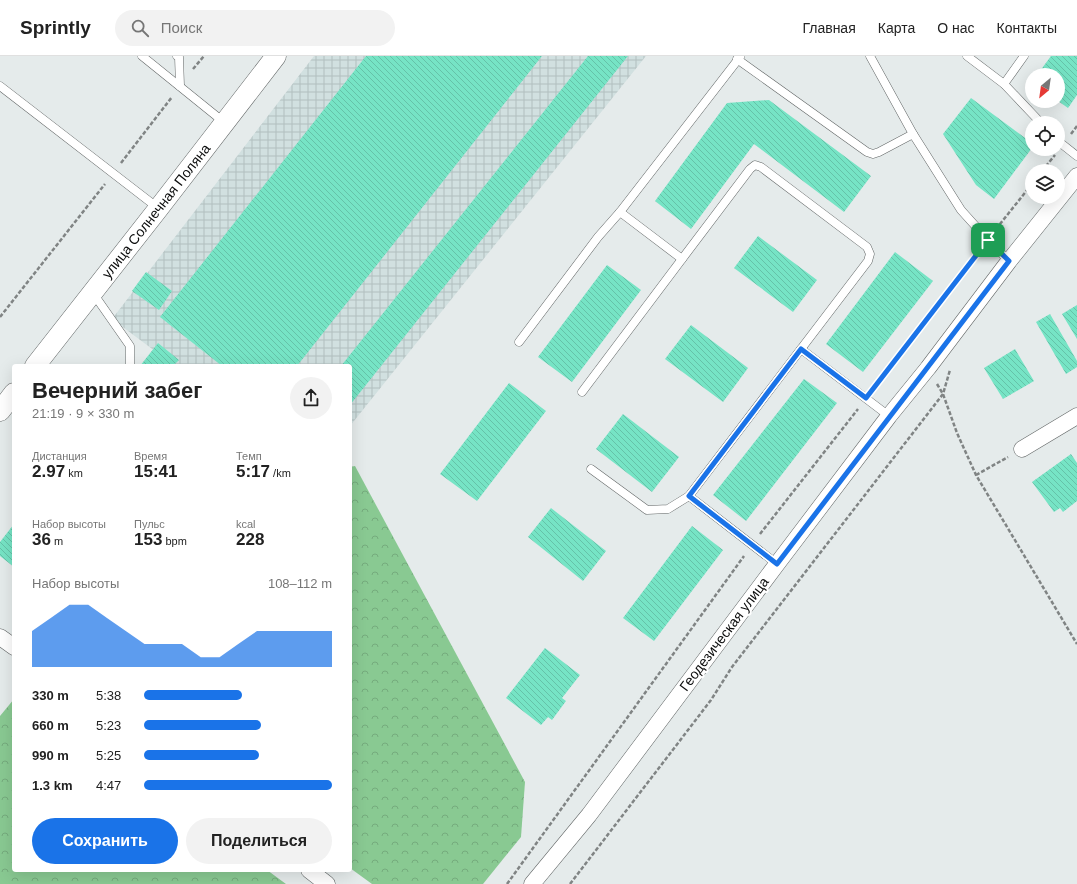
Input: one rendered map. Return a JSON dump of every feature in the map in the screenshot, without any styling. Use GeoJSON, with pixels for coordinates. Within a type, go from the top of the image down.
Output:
{"type":"FeatureCollection","features":[{"type":"Feature","properties":{"kind":"street","name":"улица Солнечная Поляна"},"geometry":{"type":"LineString","coordinates":[[37,364],[276,56]]}},
{"type":"Feature","properties":{"kind":"street","name":"Геодезическая улица"},"geometry":{"type":"LineString","coordinates":[[532,884],[589,815],[890,416],[1009,261],[1077,176]]}},
{"type":"Feature","properties":{"kind":"street"},"geometry":{"type":"LineString","coordinates":[[1022,449],[1077,416]]}},
{"type":"Feature","properties":{"kind":"street"},"geometry":{"type":"LineString","coordinates":[[0,637],[12,646]]}},
{"type":"Feature","properties":{"kind":"street"},"geometry":{"type":"LineString","coordinates":[[312,872],[327,884]]}},
{"type":"Feature","properties":{"kind":"lane"},"geometry":{"type":"LineString","coordinates":[[142,56],[224,123]]}},
{"type":"Feature","properties":{"kind":"lane"},"geometry":{"type":"LineString","coordinates":[[177,56],[179,58],[180,86]]}},
{"type":"Feature","properties":{"kind":"lane"},"geometry":{"type":"LineString","coordinates":[[870,56],[913,134],[961,210],[1009,261]]}},
{"type":"Feature","properties":{"kind":"lane"},"geometry":{"type":"LineString","coordinates":[[968,56],[1004,84],[1034,116]]}},
{"type":"Feature","properties":{"kind":"lane"},"geometry":{"type":"LineString","coordinates":[[1004,84],[1024,56]]}},
{"type":"Feature","properties":{"kind":"lane"},"geometry":{"type":"LineString","coordinates":[[519,342],[598,237],[620,212],[739,58],[867,152],[873,154],[879,152],[913,134]]}},
{"type":"Feature","properties":{"kind":"lane"},"geometry":{"type":"LineString","coordinates":[[0,86],[158,209]]}},
{"type":"Feature","properties":{"kind":"lane"},"geometry":{"type":"LineString","coordinates":[[1065,147],[1077,156]]}},
{"type":"Feature","properties":{"kind":"lane"},"geometry":{"type":"LineString","coordinates":[[582,392],[750,169],[755,165],[761,167],[867,247],[870,254],[868,261],[689,496],[668,509],[648,510],[591,469]]}},
{"type":"Feature","properties":{"kind":"lane"},"geometry":{"type":"LineString","coordinates":[[620,212],[682,259]]}},
{"type":"Feature","properties":{"kind":"lane"},"geometry":{"type":"LineString","coordinates":[[93,293],[130,346],[130,364]]}},
{"type":"Feature","properties":{"kind":"lane"},"geometry":{"type":"LineString","coordinates":[[801,349],[890,416]]}},
{"type":"Feature","properties":{"kind":"lane"},"geometry":{"type":"LineString","coordinates":[[689,496],[777,564]]}},
{"type":"Feature","properties":{"kind":"path"},"geometry":{"type":"LineString","coordinates":[[0,317],[204,56]]}},
{"type":"Feature","properties":{"kind":"path"},"geometry":{"type":"LineString","coordinates":[[507,884],[752,544],[1025,193]]}},
{"type":"Feature","properties":{"kind":"path"},"geometry":{"type":"LineString","coordinates":[[928,368],[943,394],[957,434],[976,475],[1077,644]]}},
{"type":"Feature","properties":{"kind":"path"},"geometry":{"type":"LineString","coordinates":[[570,884],[711,700],[732,667],[943,394],[950,370]]}},
{"type":"Feature","properties":{"kind":"path"},"geometry":{"type":"LineString","coordinates":[[976,475],[1022,449]]}},
{"type":"Feature","properties":{"kind":"shaded area"},"geometry":{"type":"Polygon","coordinates":[[[314,56],[646,56],[352,424],[352,364],[172,364],[112,319],[314,56]]]}},
{"type":"Feature","properties":{"kind":"green space"},"geometry":{"type":"Polygon","coordinates":[[[355,466],[525,782],[521,837],[483,884],[372,884],[352,869],[352,467],[355,466]]]}},
{"type":"Feature","properties":{"kind":"green space"},"geometry":{"type":"Polygon","coordinates":[[[12,701],[12,872],[270,872],[286,884],[0,884],[0,716],[12,701]]]}},
{"type":"Feature","properties":{"kind":"building"},"geometry":{"type":"Polygon","coordinates":[[[366,56],[542,56],[299,364],[219,364],[160,317],[366,56]]]}},
{"type":"Feature","properties":{"kind":"building"},"geometry":{"type":"Polygon","coordinates":[[[588,56],[628,56],[352,402],[352,364],[343,364],[588,56]]]}},
{"type":"Feature","properties":{"kind":"building"},"geometry":{"type":"Polygon","coordinates":[[[1051,56],[1077,56],[1077,95],[1068,108],[1065,106],[1065,68],[1042,68],[1051,56]]]}},
{"type":"Feature","properties":{"kind":"building"},"geometry":{"type":"Polygon","coordinates":[[[971,98],[1025,138],[1026,156],[994,199],[976,185],[943,134],[971,98]]]}},
{"type":"Feature","properties":{"kind":"building"},"geometry":{"type":"Polygon","coordinates":[[[769,100],[871,176],[844,212],[754,144],[691,229],[655,201],[727,103],[769,100]]]}},
{"type":"Feature","properties":{"kind":"building"},"geometry":{"type":"Polygon","coordinates":[[[758,236],[817,280],[793,312],[734,268],[758,236]]]}},
{"type":"Feature","properties":{"kind":"building"},"geometry":{"type":"Polygon","coordinates":[[[895,252],[933,281],[863,372],[826,344],[895,252]]]}},
{"type":"Feature","properties":{"kind":"building"},"geometry":{"type":"Polygon","coordinates":[[[607,265],[641,290],[572,382],[538,357],[607,265]]]}},
{"type":"Feature","properties":{"kind":"building"},"geometry":{"type":"Polygon","coordinates":[[[146,272],[172,291],[159,310],[132,291],[146,272]]]}},
{"type":"Feature","properties":{"kind":"building"},"geometry":{"type":"Polygon","coordinates":[[[1077,305],[1077,339],[1062,314],[1077,305]]]}},
{"type":"Feature","properties":{"kind":"building"},"geometry":{"type":"Polygon","coordinates":[[[1050,314],[1077,361],[1077,367],[1066,374],[1036,322],[1050,314]]]}},
{"type":"Feature","properties":{"kind":"building"},"geometry":{"type":"Polygon","coordinates":[[[691,325],[748,368],[723,402],[665,359],[691,325]]]}},
{"type":"Feature","properties":{"kind":"building"},"geometry":{"type":"Polygon","coordinates":[[[158,343],[179,360],[175,364],[142,364],[158,343]]]}},
{"type":"Feature","properties":{"kind":"building"},"geometry":{"type":"Polygon","coordinates":[[[1015,349],[1034,381],[1003,399],[984,368],[1015,349]]]}},
{"type":"Feature","properties":{"kind":"building"},"geometry":{"type":"Polygon","coordinates":[[[804,379],[837,403],[746,521],[713,495],[804,379]]]}},
{"type":"Feature","properties":{"kind":"building"},"geometry":{"type":"Polygon","coordinates":[[[509,383],[546,411],[477,501],[440,474],[509,383]]]}},
{"type":"Feature","properties":{"kind":"building"},"geometry":{"type":"Polygon","coordinates":[[[623,414],[679,457],[652,492],[596,449],[623,414]]]}},
{"type":"Feature","properties":{"kind":"building"},"geometry":{"type":"Polygon","coordinates":[[[1071,454],[1077,463],[1077,501],[1063,512],[1060,508],[1054,512],[1032,482],[1071,454]]]}},
{"type":"Feature","properties":{"kind":"building"},"geometry":{"type":"Polygon","coordinates":[[[551,508],[606,551],[583,581],[528,537],[551,508]]]}},
{"type":"Feature","properties":{"kind":"building"},"geometry":{"type":"Polygon","coordinates":[[[692,526],[723,550],[654,641],[623,618],[692,526]]]}},
{"type":"Feature","properties":{"kind":"building"},"geometry":{"type":"Polygon","coordinates":[[[12,527],[12,565],[0,556],[0,542],[12,527]]]}},
{"type":"Feature","properties":{"kind":"building"},"geometry":{"type":"Polygon","coordinates":[[[545,648],[580,675],[562,698],[566,701],[552,720],[548,717],[541,725],[506,698],[545,648]]]}},
{"type":"Feature","properties":{"kind":"route"},"geometry":{"type":"LineString","coordinates":[[988,240],[1009,261],[777,564],[689,496],[801,349],[866,398],[988,240]]}}]}
